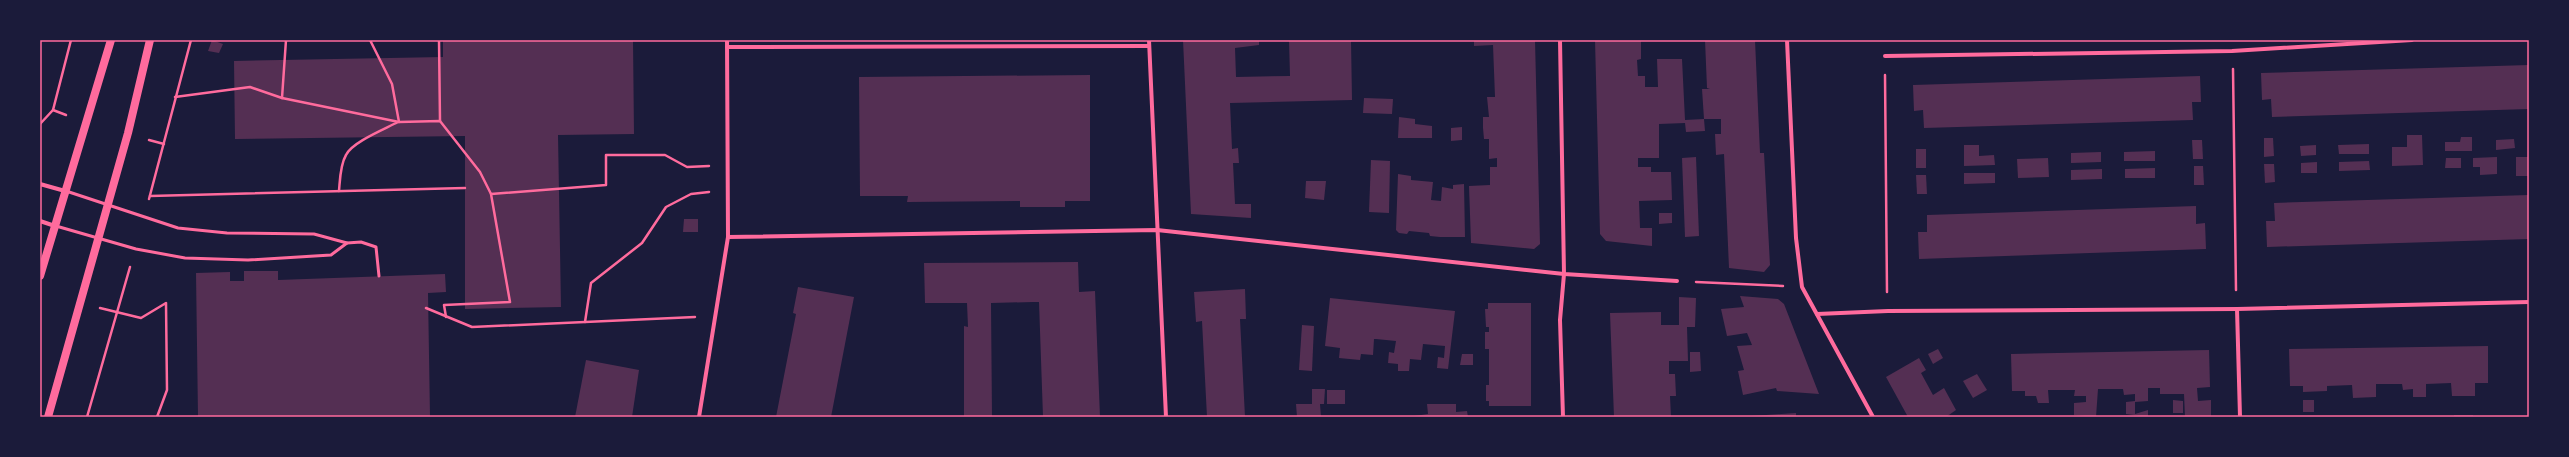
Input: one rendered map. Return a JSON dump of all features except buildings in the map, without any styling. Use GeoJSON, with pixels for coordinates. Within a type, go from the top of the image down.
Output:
{"type":"FeatureCollection","features":[{"type":"Feature","properties":{"kind":"main road"},"geometry":{"type":"LineString","coordinates":[[40,276],[111,40]]}},
{"type":"Feature","properties":{"kind":"main road"},"geometry":{"type":"LineString","coordinates":[[48,417],[128,133],[150,40]]}},
{"type":"Feature","properties":{"kind":"street"},"geometry":{"type":"LineString","coordinates":[[699,417],[728,237],[727,40]]}},
{"type":"Feature","properties":{"kind":"street"},"geometry":{"type":"LineString","coordinates":[[1149,40],[1166,417]]}},
{"type":"Feature","properties":{"kind":"street"},"geometry":{"type":"LineString","coordinates":[[1560,40],[1564,274],[1560,320],[1564,417]]}},
{"type":"Feature","properties":{"kind":"street"},"geometry":{"type":"LineString","coordinates":[[1787,40],[1796,238],[1802,287],[1873,417]]}},
{"type":"Feature","properties":{"kind":"street"},"geometry":{"type":"LineString","coordinates":[[1884,56],[2232,51],[2412,40]]}},
{"type":"Feature","properties":{"kind":"street"},"geometry":{"type":"LineString","coordinates":[[727,47],[1149,46]]}},
{"type":"Feature","properties":{"kind":"street"},"geometry":{"type":"LineString","coordinates":[[40,184],[65,191]]}},
{"type":"Feature","properties":{"kind":"street"},"geometry":{"type":"LineString","coordinates":[[40,221],[55,226]]}},
{"type":"Feature","properties":{"kind":"street"},"geometry":{"type":"LineString","coordinates":[[728,237],[1157,230],[1564,274],[1677,281]]}},
{"type":"Feature","properties":{"kind":"street"},"geometry":{"type":"LineString","coordinates":[[1817,314],[1888,311],[2237,309],[2529,302]]}},
{"type":"Feature","properties":{"kind":"street"},"geometry":{"type":"LineString","coordinates":[[2237,309],[2240,417]]}},
{"type":"Feature","properties":{"kind":"lane"},"geometry":{"type":"LineString","coordinates":[[65,191],[178,228],[227,232],[314,234],[347,243],[361,242],[376,247],[379,276]]}},
{"type":"Feature","properties":{"kind":"lane"},"geometry":{"type":"LineString","coordinates":[[55,226],[136,249],[186,258],[248,260],[331,255],[347,243]]}},
{"type":"Feature","properties":{"kind":"path"},"geometry":{"type":"LineString","coordinates":[[40,124],[53,110],[71,40]]}},
{"type":"Feature","properties":{"kind":"path"},"geometry":{"type":"LineString","coordinates":[[282,98],[286,40]]}},
{"type":"Feature","properties":{"kind":"path"},"geometry":{"type":"LineString","coordinates":[[370,40],[392,84],[399,122]]}},
{"type":"Feature","properties":{"kind":"path"},"geometry":{"type":"LineString","coordinates":[[439,40],[440,121],[480,172],[491,194],[510,302],[444,305],[446,317]]}},
{"type":"Feature","properties":{"kind":"path"},"geometry":{"type":"LineString","coordinates":[[2232,51],[2237,309]]}},
{"type":"Feature","properties":{"kind":"path"},"geometry":{"type":"LineString","coordinates":[[1884,56],[1888,311]]}},
{"type":"Feature","properties":{"kind":"path"},"geometry":{"type":"LineString","coordinates":[[175,97],[250,87],[282,98],[399,122],[440,121]]}},
{"type":"Feature","properties":{"kind":"path"},"geometry":{"type":"LineString","coordinates":[[339,191],[341,168],[346,154],[362,141],[399,122]]}},
{"type":"Feature","properties":{"kind":"path"},"geometry":{"type":"LineString","coordinates":[[491,194],[606,185],[606,155],[665,155],[687,167],[728,165]]}},
{"type":"Feature","properties":{"kind":"path"},"geometry":{"type":"LineString","coordinates":[[150,196],[465,188]]}},
{"type":"Feature","properties":{"kind":"path"},"geometry":{"type":"LineString","coordinates":[[585,322],[591,283],[642,243],[666,207],[691,194],[728,190]]}},
{"type":"Feature","properties":{"kind":"path"},"geometry":{"type":"LineString","coordinates":[[1677,281],[1802,287]]}},
{"type":"Feature","properties":{"kind":"path"},"geometry":{"type":"LineString","coordinates":[[117,312],[141,318],[166,303],[167,390],[157,417]]}},
{"type":"Feature","properties":{"kind":"path"},"geometry":{"type":"LineString","coordinates":[[426,308],[472,327],[715,316]]}}]}
